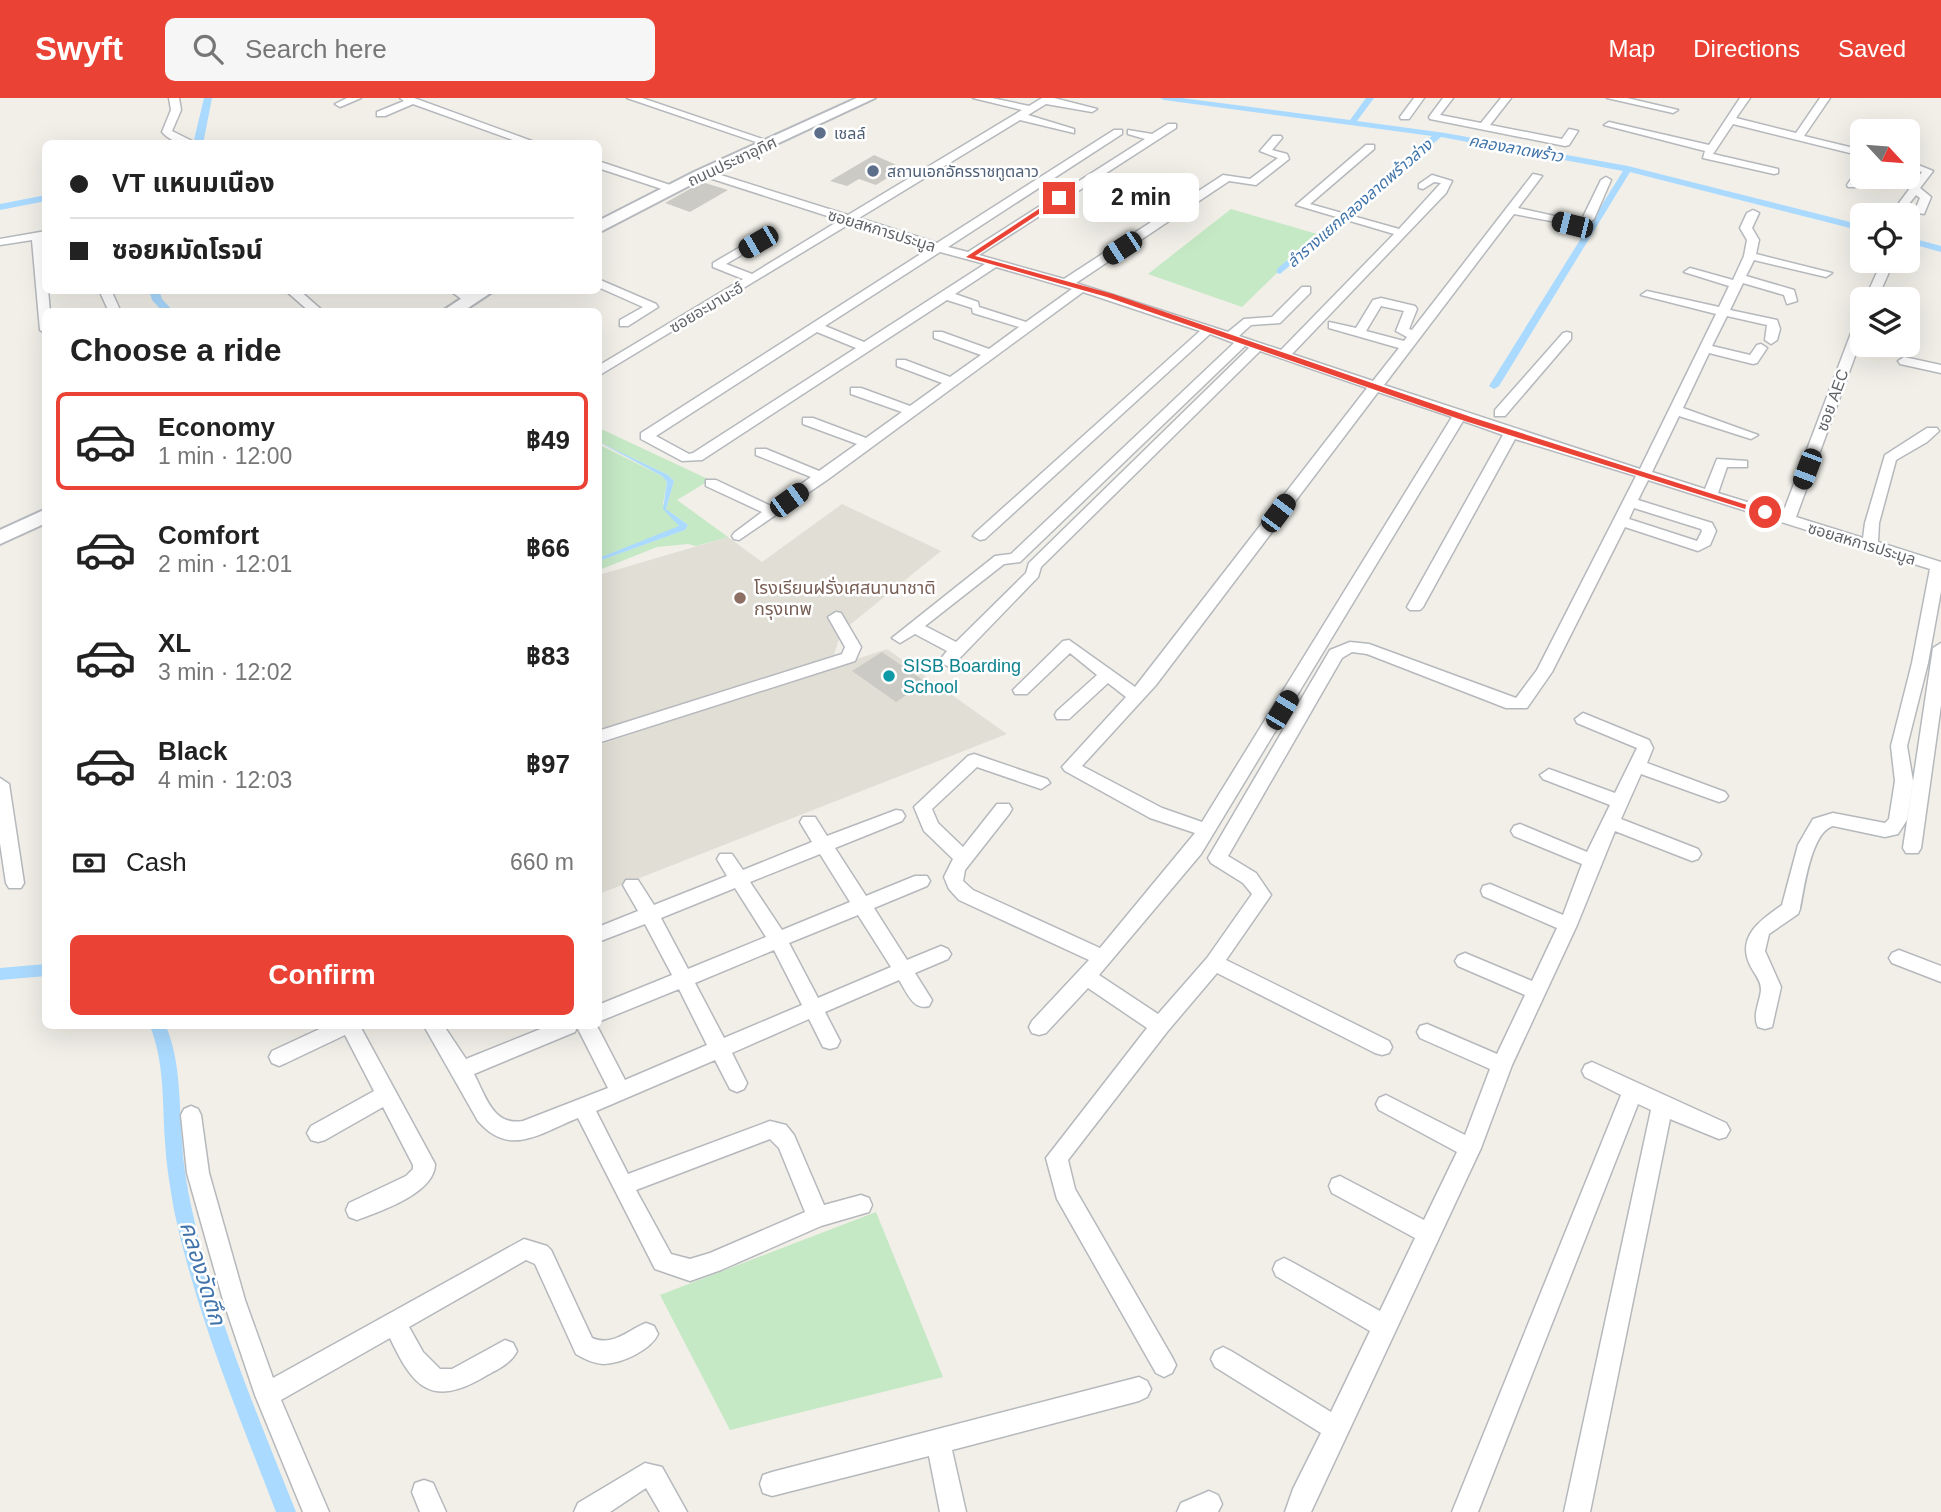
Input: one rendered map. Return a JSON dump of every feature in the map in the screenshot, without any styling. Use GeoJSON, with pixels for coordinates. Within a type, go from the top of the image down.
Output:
{"type":"FeatureCollection","features":[{"type":"Feature","properties":{"kind":"main road","name":"ถนนประชาอุทิศ"},"geometry":{"type":"LineString","coordinates":[[602,226],[704,173],[868,98]]}},
{"type":"Feature","properties":{"kind":"main road"},"geometry":{"type":"LineString","coordinates":[[456,308],[481,294]]}},
{"type":"Feature","properties":{"kind":"main road"},"geometry":{"type":"LineString","coordinates":[[0,538],[42,517]]}},
{"type":"Feature","properties":{"kind":"street"},"geometry":{"type":"LineString","coordinates":[[174,98],[177,110],[167,132],[183,140]]}},
{"type":"Feature","properties":{"kind":"street"},"geometry":{"type":"LineString","coordinates":[[340,104],[356,98]]}},
{"type":"Feature","properties":{"kind":"street"},"geometry":{"type":"LineString","coordinates":[[632,98],[769,143]]}},
{"type":"Feature","properties":{"kind":"street"},"geometry":{"type":"LineString","coordinates":[[978,98],[1070,116]]}},
{"type":"Feature","properties":{"kind":"street"},"geometry":{"type":"LineString","coordinates":[[1405,117],[1419,98]]}},
{"type":"Feature","properties":{"kind":"street"},"geometry":{"type":"LineString","coordinates":[[1448,98],[1434,117],[1565,143],[1573,131]]}},
{"type":"Feature","properties":{"kind":"street"},"geometry":{"type":"LineString","coordinates":[[1483,127],[1506,98]]}},
{"type":"Feature","properties":{"kind":"street"},"geometry":{"type":"LineString","coordinates":[[1612,98],[1674,110]]}},
{"type":"Feature","properties":{"kind":"street"},"geometry":{"type":"LineString","coordinates":[[1745,98],[1707,155],[1710,158],[1776,167],[1767,182]]}},
{"type":"Feature","properties":{"kind":"street"},"geometry":{"type":"LineString","coordinates":[[1799,136],[1825,98]]}},
{"type":"Feature","properties":{"kind":"street"},"geometry":{"type":"LineString","coordinates":[[381,114],[409,99],[524,140]]}},
{"type":"Feature","properties":{"kind":"street"},"geometry":{"type":"LineString","coordinates":[[1046,99],[1092,110]]}},
{"type":"Feature","properties":{"kind":"street","name":"ซอยอะมานะฮ์"},"geometry":{"type":"LineString","coordinates":[[602,370],[1046,99]]}},
{"type":"Feature","properties":{"kind":"street"},"geometry":{"type":"LineString","coordinates":[[1019,116],[1070,131]]}},
{"type":"Feature","properties":{"kind":"street"},"geometry":{"type":"LineString","coordinates":[[1730,120],[1850,150]]}},
{"type":"Feature","properties":{"kind":"street"},"geometry":{"type":"LineString","coordinates":[[1609,125],[1711,149]]}},
{"type":"Feature","properties":{"kind":"street"},"geometry":{"type":"LineString","coordinates":[[969,257],[1172,126]]}},
{"type":"Feature","properties":{"kind":"street"},"geometry":{"type":"LineString","coordinates":[[993,264],[697,457],[687,458],[646,436],[1118,132]]}},
{"type":"Feature","properties":{"kind":"street"},"geometry":{"type":"LineString","coordinates":[[1132,132],[1154,138]]}},
{"type":"Feature","properties":{"kind":"street"},"geometry":{"type":"LineString","coordinates":[[1068,283],[1227,177],[1252,183],[1284,159],[1283,156],[1265,152],[1278,138]]}},
{"type":"Feature","properties":{"kind":"street"},"geometry":{"type":"LineString","coordinates":[[1370,147],[1302,204],[1307,208],[1401,233]]}},
{"type":"Feature","properties":{"kind":"street"},"geometry":{"type":"LineString","coordinates":[[602,165],[672,189]]}},
{"type":"Feature","properties":{"kind":"street"},"geometry":{"type":"LineString","coordinates":[[1920,168],[1928,171],[1920,181]]}},
{"type":"Feature","properties":{"kind":"street","name":"ซอยสหการประมูล"},"geometry":{"type":"LineString","coordinates":[[704,173],[969,257],[1082,287],[1511,433],[1940,566]]}},
{"type":"Feature","properties":{"kind":"street"},"geometry":{"type":"LineString","coordinates":[[1206,831],[1156,813],[1071,768],[1136,696],[1537,176]]}},
{"type":"Feature","properties":{"kind":"street"},"geometry":{"type":"LineString","coordinates":[[1283,356],[1442,191],[1447,181],[1432,178],[1423,186],[1408,182]]}},
{"type":"Feature","properties":{"kind":"street"},"geometry":{"type":"LineString","coordinates":[[1511,210],[1579,225],[1588,219],[1606,180]]}},
{"type":"Feature","properties":{"kind":"street"},"geometry":{"type":"LineString","coordinates":[[1905,203],[1914,189],[1926,197],[1920,212]]}},
{"type":"Feature","properties":{"kind":"street"},"geometry":{"type":"LineString","coordinates":[[1217,858],[1336,654],[1350,647],[1369,649],[1512,704],[1521,704],[1544,672],[1645,473],[1750,256],[1753,240],[1746,228],[1753,213]]}},
{"type":"Feature","properties":{"kind":"street"},"geometry":{"type":"LineString","coordinates":[[0,242],[41,234],[42,253]]}},
{"type":"Feature","properties":{"kind":"street"},"geometry":{"type":"LineString","coordinates":[[753,278],[717,265],[758,242]]}},
{"type":"Feature","properties":{"kind":"street"},"geometry":{"type":"LineString","coordinates":[[1750,256],[1826,273]]}},
{"type":"Feature","properties":{"kind":"street"},"geometry":{"type":"LineString","coordinates":[[1690,272],[1790,293],[1791,301]]}},
{"type":"Feature","properties":{"kind":"street"},"geometry":{"type":"LineString","coordinates":[[602,284],[652,307],[624,323]]}},
{"type":"Feature","properties":{"kind":"street"},"geometry":{"type":"LineString","coordinates":[[739,536],[1082,287]]}},
{"type":"Feature","properties":{"kind":"street"},"geometry":{"type":"LineString","coordinates":[[1015,559],[1214,369],[1248,322],[1276,320],[1306,290]]}},
{"type":"Feature","properties":{"kind":"street"},"geometry":{"type":"LineString","coordinates":[[296,294],[313,308]]}},
{"type":"Feature","properties":{"kind":"street"},"geometry":{"type":"LineString","coordinates":[[461,294],[471,300]]}},
{"type":"Feature","properties":{"kind":"street"},"geometry":{"type":"LineString","coordinates":[[945,295],[1028,326]]}},
{"type":"Feature","properties":{"kind":"street"},"geometry":{"type":"LineString","coordinates":[[1647,295],[1773,323],[1774,329],[1766,344],[1753,360],[1704,348]]}},
{"type":"Feature","properties":{"kind":"street"},"geometry":{"type":"LineString","coordinates":[[1359,332],[1377,303],[1381,302],[1411,309],[1402,331],[1415,335]]}},
{"type":"Feature","properties":{"kind":"street"},"geometry":{"type":"LineString","coordinates":[[1334,325],[1406,346]]}},
{"type":"Feature","properties":{"kind":"street"},"geometry":{"type":"LineString","coordinates":[[814,326],[865,347]]}},
{"type":"Feature","properties":{"kind":"street"},"geometry":{"type":"LineString","coordinates":[[980,536],[1208,330]]}},
{"type":"Feature","properties":{"kind":"street"},"geometry":{"type":"LineString","coordinates":[[938,335],[991,354]]}},
{"type":"Feature","properties":{"kind":"street"},"geometry":{"type":"LineString","coordinates":[[1500,413],[1567,336]]}},
{"type":"Feature","properties":{"kind":"street"},"geometry":{"type":"LineString","coordinates":[[1034,566],[1015,559],[1000,559],[907,633],[953,656],[1033,574],[1034,566],[1256,348]]}},
{"type":"Feature","properties":{"kind":"street","name":"ซอย AEC"},"geometry":{"type":"LineString","coordinates":[[1788,520],[1850,352]]}},
{"type":"Feature","properties":{"kind":"street"},"geometry":{"type":"LineString","coordinates":[[1904,361],[1941,369]]}},
{"type":"Feature","properties":{"kind":"street"},"geometry":{"type":"LineString","coordinates":[[901,363],[951,382]]}},
{"type":"Feature","properties":{"kind":"street"},"geometry":{"type":"LineString","coordinates":[[1214,369],[1229,374]]}},
{"type":"Feature","properties":{"kind":"street"},"geometry":{"type":"LineString","coordinates":[[856,391],[912,411]]}},
{"type":"Feature","properties":{"kind":"street"},"geometry":{"type":"LineString","coordinates":[[1172,408],[1187,413]]}},
{"type":"Feature","properties":{"kind":"street"},"geometry":{"type":"LineString","coordinates":[[1675,410],[1751,435]]}},
{"type":"Feature","properties":{"kind":"street"},"geometry":{"type":"LineString","coordinates":[[1039,1027],[1086,977],[1195,849],[1459,416]]}},
{"type":"Feature","properties":{"kind":"street"},"geometry":{"type":"LineString","coordinates":[[808,421],[867,443]]}},
{"type":"Feature","properties":{"kind":"street"},"geometry":{"type":"LineString","coordinates":[[1870,545],[1872,523],[1890,458],[1924,440],[1932,431]]}},
{"type":"Feature","properties":{"kind":"street"},"geometry":{"type":"LineString","coordinates":[[1415,607],[1511,433]]}},
{"type":"Feature","properties":{"kind":"street"},"geometry":{"type":"LineString","coordinates":[[761,452],[821,477]]}},
{"type":"Feature","properties":{"kind":"street"},"geometry":{"type":"LineString","coordinates":[[1710,494],[1721,462],[1742,464]]}},
{"type":"Feature","properties":{"kind":"street"},"geometry":{"type":"LineString","coordinates":[[711,483],[773,512]]}},
{"type":"Feature","properties":{"kind":"street"},"geometry":{"type":"LineString","coordinates":[[1093,484],[1111,489]]}},
{"type":"Feature","properties":{"kind":"street"},"geometry":{"type":"LineString","coordinates":[[1621,521],[1698,546],[1703,545],[1709,531],[1707,526],[1630,502]]}},
{"type":"Feature","properties":{"kind":"street"},"geometry":{"type":"LineString","coordinates":[[1765,1021],[1771,987],[1767,975],[1758,963],[1755,951],[1761,930],[1791,909],[1806,847],[1816,825],[1823,820],[1832,819],[1885,830],[1892,829],[1898,820],[1904,781],[1899,746],[1940,566]]}},
{"type":"Feature","properties":{"kind":"street"},"geometry":{"type":"LineString","coordinates":[[602,736],[849,657],[853,647],[836,617]]}},
{"type":"Feature","properties":{"kind":"street"},"geometry":{"type":"LineString","coordinates":[[1021,690],[1069,645],[1136,696]]}},
{"type":"Feature","properties":{"kind":"street"},"geometry":{"type":"LineString","coordinates":[[1912,848],[1941,648]]}},
{"type":"Feature","properties":{"kind":"street"},"geometry":{"type":"LineString","coordinates":[[1063,715],[1107,675]]}},
{"type":"Feature","properties":{"kind":"street"},"geometry":{"type":"LineString","coordinates":[[1298,1512],[1335,1428],[1470,1147],[1502,1065],[1568,925],[1592,860],[1645,748],[1643,744],[1583,719]]}},
{"type":"Feature","properties":{"kind":"street"},"geometry":{"type":"LineString","coordinates":[[965,860],[930,826],[923,807],[974,760],[1041,783]]}},
{"type":"Feature","properties":{"kind":"street"},"geometry":{"type":"LineString","coordinates":[[1637,766],[1719,796]]}},
{"type":"Feature","properties":{"kind":"street"},"geometry":{"type":"LineString","coordinates":[[1549,775],[1620,802]]}},
{"type":"Feature","properties":{"kind":"street"},"geometry":{"type":"LineString","coordinates":[[0,785],[15,883]]}},
{"type":"Feature","properties":{"kind":"street"},"geometry":{"type":"LineString","coordinates":[[1003,808],[953,877],[955,884],[966,895],[1102,957]]}},
{"type":"Feature","properties":{"kind":"street"},"geometry":{"type":"LineString","coordinates":[[602,933],[896,816]]}},
{"type":"Feature","properties":{"kind":"street"},"geometry":{"type":"LineString","coordinates":[[809,822],[922,1000]]}},
{"type":"Feature","properties":{"kind":"street"},"geometry":{"type":"LineString","coordinates":[[1610,822],[1692,854]]}},
{"type":"Feature","properties":{"kind":"street"},"geometry":{"type":"LineString","coordinates":[[1520,831],[1592,860]]}},
{"type":"Feature","properties":{"kind":"street"},"geometry":{"type":"LineString","coordinates":[[1164,1365],[1065,1192],[1057,1158],[1160,1026],[1214,962],[1262,895],[1260,887],[1253,880],[1217,858],[1195,849]]}},
{"type":"Feature","properties":{"kind":"street"},"geometry":{"type":"LineString","coordinates":[[726,859],[741,878],[778,940],[816,1009],[830,1041]]}},
{"type":"Feature","properties":{"kind":"street"},"geometry":{"type":"LineString","coordinates":[[602,1012],[921,881]]}},
{"type":"Feature","properties":{"kind":"street"},"geometry":{"type":"LineString","coordinates":[[632,885],[722,1050],[737,1083]]}},
{"type":"Feature","properties":{"kind":"street"},"geometry":{"type":"LineString","coordinates":[[1490,891],[1568,925]]}},
{"type":"Feature","properties":{"kind":"street"},"geometry":{"type":"LineString","coordinates":[[436,1029],[462,1070],[485,1115],[496,1127],[508,1133],[524,1130],[722,1050],[941,954]]}},
{"type":"Feature","properties":{"kind":"street"},"geometry":{"type":"LineString","coordinates":[[1899,958],[1941,974]]}},
{"type":"Feature","properties":{"kind":"street"},"geometry":{"type":"LineString","coordinates":[[1465,961],[1537,991]]}},
{"type":"Feature","properties":{"kind":"street"},"geometry":{"type":"LineString","coordinates":[[1214,962],[1382,1047]]}},
{"type":"Feature","properties":{"kind":"street"},"geometry":{"type":"LineString","coordinates":[[1086,977],[1160,1026]]}},
{"type":"Feature","properties":{"kind":"street"},"geometry":{"type":"LineString","coordinates":[[279,1057],[341,1029]]}},
{"type":"Feature","properties":{"kind":"street"},"geometry":{"type":"LineString","coordinates":[[350,1029],[421,1157],[424,1173],[414,1182],[357,1210]]}},
{"type":"Feature","properties":{"kind":"street"},"geometry":{"type":"LineString","coordinates":[[462,1070],[546,1029]]}},
{"type":"Feature","properties":{"kind":"street"},"geometry":{"type":"LineString","coordinates":[[588,1029],[620,1092]]}},
{"type":"Feature","properties":{"kind":"street"},"geometry":{"type":"LineString","coordinates":[[1427,1032],[1502,1065]]}},
{"type":"Feature","properties":{"kind":"street"},"geometry":{"type":"LineString","coordinates":[[1592,1071],[1662,1106],[1719,1130]]}},
{"type":"Feature","properties":{"kind":"street"},"geometry":{"type":"LineString","coordinates":[[1465,1512],[1633,1091]]}},
{"type":"Feature","properties":{"kind":"street"},"geometry":{"type":"LineString","coordinates":[[318,1133],[388,1094]]}},
{"type":"Feature","properties":{"kind":"street"},"geometry":{"type":"LineString","coordinates":[[1386,1104],[1470,1147]]}},
{"type":"Feature","properties":{"kind":"street"},"geometry":{"type":"LineString","coordinates":[[1577,1512],[1662,1106]]}},
{"type":"Feature","properties":{"kind":"street"},"geometry":{"type":"LineString","coordinates":[[583,1107],[663,1262],[690,1270],[713,1263],[818,1217],[861,1205]]}},
{"type":"Feature","properties":{"kind":"street"},"geometry":{"type":"LineString","coordinates":[[191,1115],[198,1173],[233,1300],[267,1395],[316,1512]]}},
{"type":"Feature","properties":{"kind":"street"},"geometry":{"type":"LineString","coordinates":[[624,1185],[770,1130],[779,1132],[788,1142],[818,1217]]}},
{"type":"Feature","properties":{"kind":"street"},"geometry":{"type":"LineString","coordinates":[[1340,1186],[1430,1235]]}},
{"type":"Feature","properties":{"kind":"street"},"geometry":{"type":"LineString","coordinates":[[267,1395],[524,1249],[539,1253],[543,1257],[584,1346],[593,1352],[604,1354],[623,1349],[646,1334]]}},
{"type":"Feature","properties":{"kind":"street"},"geometry":{"type":"LineString","coordinates":[[1284,1269],[1385,1327]]}},
{"type":"Feature","properties":{"kind":"street"},"geometry":{"type":"LineString","coordinates":[[395,1322],[418,1363],[434,1381],[448,1382],[505,1351]]}},
{"type":"Feature","properties":{"kind":"street"},"geometry":{"type":"LineString","coordinates":[[1223,1359],[1335,1428]]}},
{"type":"Feature","properties":{"kind":"street"},"geometry":{"type":"LineString","coordinates":[[772,1484],[1139,1390]]}},
{"type":"Feature","properties":{"kind":"street"},"geometry":{"type":"LineString","coordinates":[[938,1441],[953,1512]]}},
{"type":"Feature","properties":{"kind":"street"},"geometry":{"type":"LineString","coordinates":[[587,1512],[645,1475],[658,1480],[674,1512]]}},
{"type":"Feature","properties":{"kind":"shaded area","name":"โรงเรียนฝรั่งเศสนานาชาติ กรุงเทพ"},"geometry":{"type":"Polygon","coordinates":[[[842,504],[941,551],[841,632],[834,655],[602,731],[602,574],[728,537],[762,562],[842,504]]]}},
{"type":"Feature","properties":{"kind":"shaded area"},"geometry":{"type":"Polygon","coordinates":[[[887,649],[1007,734],[602,893],[602,744],[887,649]]]}},
{"type":"Feature","properties":{"kind":"green space"},"geometry":{"type":"Polygon","coordinates":[[[1231,209],[1317,234],[1242,307],[1148,274],[1231,209]]]}},
{"type":"Feature","properties":{"kind":"green space"},"geometry":{"type":"Polygon","coordinates":[[[602,429],[710,480],[677,500],[728,537],[696,546],[688,544],[657,547],[602,569],[602,560],[685,530],[688,525],[666,509],[674,481],[668,475],[602,443],[602,429]]]}},
{"type":"Feature","properties":{"kind":"green space"},"geometry":{"type":"Polygon","coordinates":[[[602,446],[662,476],[667,482],[663,504],[680,527],[602,557],[602,446]]]}},
{"type":"Feature","properties":{"kind":"green space"},"geometry":{"type":"Polygon","coordinates":[[[876,1212],[943,1377],[730,1430],[660,1295],[876,1212]]]}},
{"type":"Feature","properties":{"kind":"water"},"geometry":{"type":"Polygon","coordinates":[[[602,443],[668,475],[674,481],[666,509],[688,525],[685,530],[602,560],[602,557],[679,526],[663,509],[667,482],[662,476],[602,443]]]}},
{"type":"Feature","properties":{"kind":"building","name":"สถานเอกอัครราชทูตลาว"},"geometry":{"type":"Polygon","coordinates":[[[874,155],[903,168],[876,185],[859,179],[847,186],[830,181],[874,155]]]}},
{"type":"Feature","properties":{"kind":"building"},"geometry":{"type":"Polygon","coordinates":[[[702,182],[728,190],[690,212],[665,203],[702,182]]]}},
{"type":"Feature","properties":{"kind":"building","name":"SISB Boarding School"},"geometry":{"type":"Polygon","coordinates":[[[882,652],[926,682],[896,702],[852,671],[882,652]]]}},
{"type":"Feature","properties":{"kind":"waterway"},"geometry":{"type":"LineString","coordinates":[[199,140],[208,98]]}},
{"type":"Feature","properties":{"kind":"waterway","name":"คลองลาดพร้าว"},"geometry":{"type":"LineString","coordinates":[[1164,98],[1352,123]]}},
{"type":"Feature","properties":{"kind":"waterway"},"geometry":{"type":"LineString","coordinates":[[1352,123],[1370,98]]}},
{"type":"Feature","properties":{"kind":"waterway","name":"คลองลาดพร้าว"},"geometry":{"type":"LineString","coordinates":[[1352,123],[1439,134]]}},
{"type":"Feature","properties":{"kind":"waterway","name":"ลำรางแยกคลองลาดพร้าวล่าง"},"geometry":{"type":"LineString","coordinates":[[1280,271],[1439,134]]}},
{"type":"Feature","properties":{"kind":"waterway","name":"คลองลาดพร้าว"},"geometry":{"type":"LineString","coordinates":[[1439,134],[1628,169]]}},
{"type":"Feature","properties":{"kind":"waterway"},"geometry":{"type":"LineString","coordinates":[[1494,386],[1628,169]]}},
{"type":"Feature","properties":{"kind":"waterway","name":"คลองลาดพร้าว"},"geometry":{"type":"LineString","coordinates":[[1628,169],[1850,225]]}},
{"type":"Feature","properties":{"kind":"waterway"},"geometry":{"type":"LineString","coordinates":[[0,207],[42,199]]}},
{"type":"Feature","properties":{"kind":"waterway","name":"คลองลาดพร้าว"},"geometry":{"type":"LineString","coordinates":[[1920,243],[1941,249]]}},
{"type":"Feature","properties":{"kind":"waterway"},"geometry":{"type":"LineString","coordinates":[[155,294],[165,308]]}},
{"type":"Feature","properties":{"kind":"waterway","name":"คลองวัดตึก"},"geometry":{"type":"LineString","coordinates":[[0,974],[42,970]]}},
{"type":"Feature","properties":{"kind":"waterway","name":"คลองวัดตึก"},"geometry":{"type":"LineString","coordinates":[[159,1029],[170,1068],[175,1157],[192,1248],[228,1362],[286,1512]]}},
{"type":"Feature","properties":{"kind":"place","name":"เชลล์"},"geometry":{"type":"Point","coordinates":[820,133]}},
{"type":"Feature","properties":{"kind":"place","name":"สถานเอกอัครราชทูตลาว"},"geometry":{"type":"Point","coordinates":[873,171]}},
{"type":"Feature","properties":{"kind":"place","name":"โรงเรียนฝรั่งเศสนานาชาติ กรุงเทพ"},"geometry":{"type":"Point","coordinates":[740,598]}},
{"type":"Feature","properties":{"kind":"place","name":"SISB Boarding School"},"geometry":{"type":"Point","coordinates":[889,676]}},
{"type":"Feature","properties":{"kind":"route"},"geometry":{"type":"LineString","coordinates":[[1059,198],[969,257],[1110,296],[1468,419],[1765,512]]}}]}
